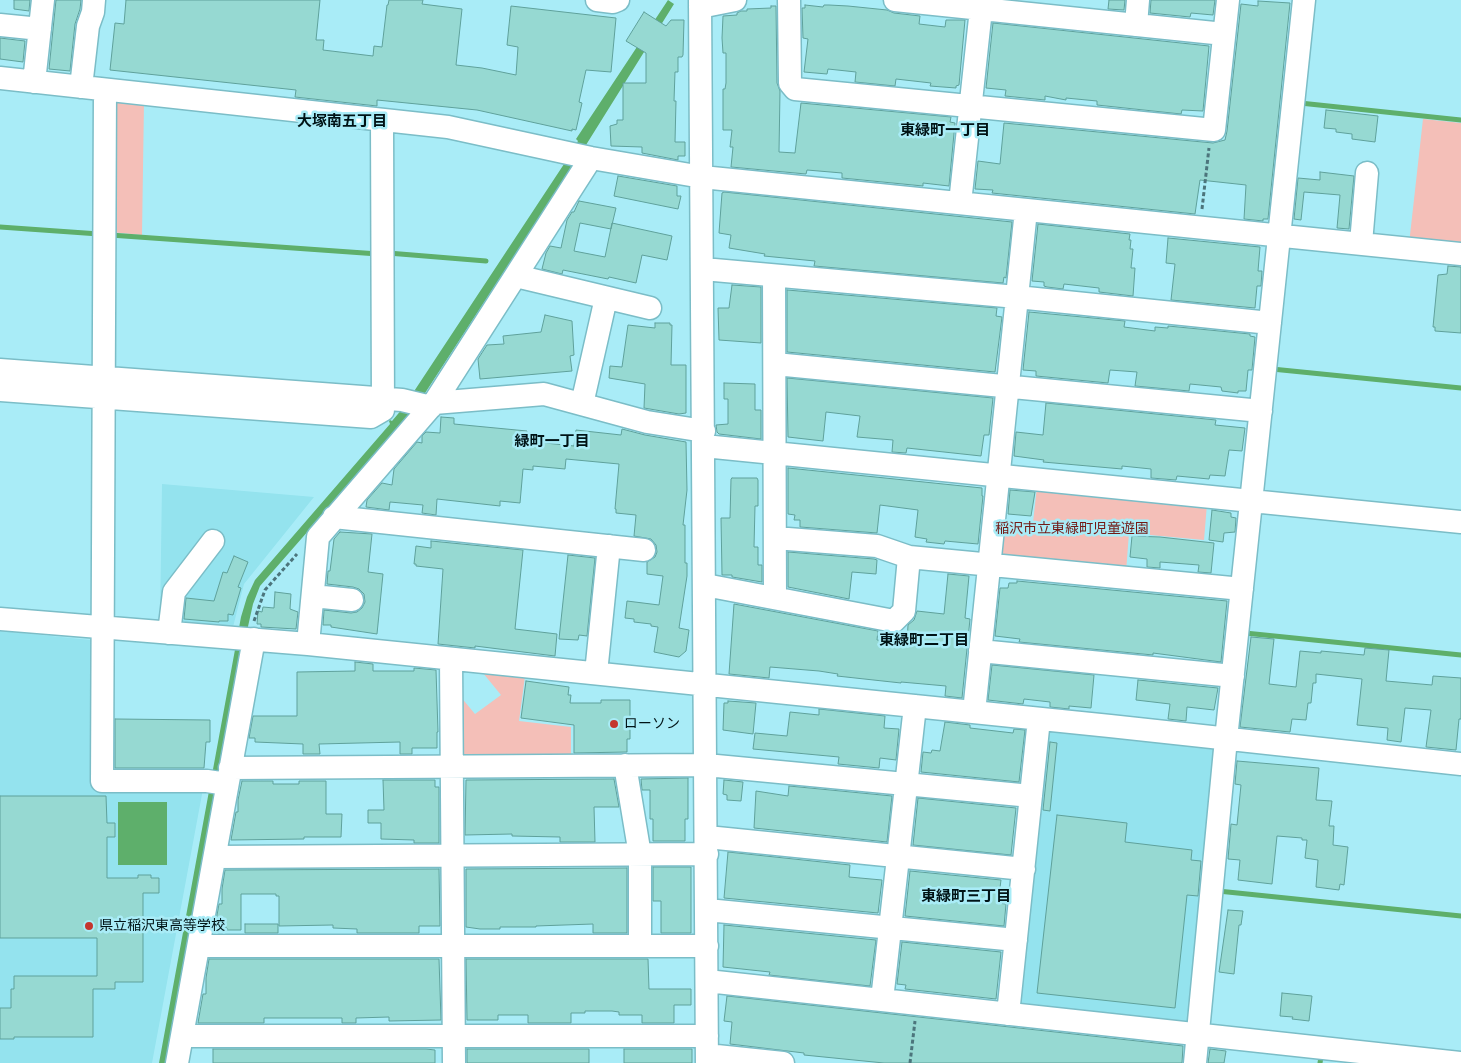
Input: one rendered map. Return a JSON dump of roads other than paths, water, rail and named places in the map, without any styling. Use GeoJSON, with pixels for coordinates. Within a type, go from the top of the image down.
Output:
{"type":"FeatureCollection","features":[{"type":"Feature","properties":{"kind":"street"},"geometry":{"type":"LineString","coordinates":[[34,82],[43,0]]}},
{"type":"Feature","properties":{"kind":"street"},"geometry":{"type":"LineString","coordinates":[[82,87],[88,26],[93,12],[94,0]]}},
{"type":"Feature","properties":{"kind":"street"},"geometry":{"type":"LineString","coordinates":[[597,0],[613,2],[618,0]]}},
{"type":"Feature","properties":{"kind":"street"},"geometry":{"type":"LineString","coordinates":[[707,1051],[700,4],[735,0]]}},
{"type":"Feature","properties":{"kind":"street"},"geometry":{"type":"LineString","coordinates":[[789,0],[790,82],[794,90],[1210,130],[1214,130],[1228,0]]}},
{"type":"Feature","properties":{"kind":"street"},"geometry":{"type":"LineString","coordinates":[[895,0],[980,9],[1051,8],[1136,25],[1224,34]]}},
{"type":"Feature","properties":{"kind":"street"},"geometry":{"type":"LineString","coordinates":[[1136,25],[1138,0]]}},
{"type":"Feature","properties":{"kind":"street"},"geometry":{"type":"LineString","coordinates":[[1195,1063],[1226,738],[1304,0]]}},
{"type":"Feature","properties":{"kind":"street"},"geometry":{"type":"LineString","coordinates":[[960,203],[980,9]]}},
{"type":"Feature","properties":{"kind":"street"},"geometry":{"type":"LineString","coordinates":[[0,25],[40,29]]}},
{"type":"Feature","properties":{"kind":"street"},"geometry":{"type":"LineString","coordinates":[[0,78],[448,127],[580,156],[702,177],[1461,254]]}},
{"type":"Feature","properties":{"kind":"street"},"geometry":{"type":"LineString","coordinates":[[105,90],[102,781],[222,779],[452,766],[706,765],[1031,796]]}},
{"type":"Feature","properties":{"kind":"street"},"geometry":{"type":"LineString","coordinates":[[382,120],[414,403]]}},
{"type":"Feature","properties":{"kind":"street"},"geometry":{"type":"LineString","coordinates":[[308,644],[318,537],[414,403],[516,276],[580,156]]}},
{"type":"Feature","properties":{"kind":"street"},"geometry":{"type":"LineString","coordinates":[[1361,243],[1368,173]]}},
{"type":"Feature","properties":{"kind":"street"},"geometry":{"type":"LineString","coordinates":[[974,712],[1026,210]]}},
{"type":"Feature","properties":{"kind":"street"},"geometry":{"type":"LineString","coordinates":[[703,269],[1017,297],[1270,324]]}},
{"type":"Feature","properties":{"kind":"street"},"geometry":{"type":"LineString","coordinates":[[516,276],[650,308]]}},
{"type":"Feature","properties":{"kind":"street"},"geometry":{"type":"LineString","coordinates":[[774,276],[775,598]]}},
{"type":"Feature","properties":{"kind":"street"},"geometry":{"type":"LineString","coordinates":[[582,404],[606,298]]}},
{"type":"Feature","properties":{"kind":"street"},"geometry":{"type":"LineString","coordinates":[[775,364],[1261,411]]}},
{"type":"Feature","properties":{"kind":"street"},"geometry":{"type":"LineString","coordinates":[[0,370],[104,387]]}},
{"type":"Feature","properties":{"kind":"street"},"geometry":{"type":"LineString","coordinates":[[0,390],[104,387],[414,403],[544,394],[704,439],[775,454],[1461,522]]}},
{"type":"Feature","properties":{"kind":"street"},"geometry":{"type":"LineString","coordinates":[[334,517],[644,550]]}},
{"type":"Feature","properties":{"kind":"street"},"geometry":{"type":"LineString","coordinates":[[775,538],[876,546],[909,557],[1242,590]]}},
{"type":"Feature","properties":{"kind":"street"},"geometry":{"type":"LineString","coordinates":[[168,633],[174,592],[213,541]]}},
{"type":"Feature","properties":{"kind":"street"},"geometry":{"type":"LineString","coordinates":[[596,673],[609,546]]}},
{"type":"Feature","properties":{"kind":"street"},"geometry":{"type":"LineString","coordinates":[[705,585],[894,621],[904,611],[909,557]]}},
{"type":"Feature","properties":{"kind":"street"},"geometry":{"type":"LineString","coordinates":[[313,596],[352,600]]}},
{"type":"Feature","properties":{"kind":"street"},"geometry":{"type":"LineString","coordinates":[[0,620],[308,644],[1226,738],[1461,764]]}},
{"type":"Feature","properties":{"kind":"street"},"geometry":{"type":"LineString","coordinates":[[177,1063],[215,858],[222,779],[246,638]]}},
{"type":"Feature","properties":{"kind":"street"},"geometry":{"type":"LineString","coordinates":[[980,651],[1233,676]]}},
{"type":"Feature","properties":{"kind":"street"},"geometry":{"type":"LineString","coordinates":[[451,659],[454,1063]]}},
{"type":"Feature","properties":{"kind":"street"},"geometry":{"type":"LineString","coordinates":[[882,1000],[915,706]]}},
{"type":"Feature","properties":{"kind":"street"},"geometry":{"type":"LineString","coordinates":[[1008,1014],[1039,719]]}},
{"type":"Feature","properties":{"kind":"street"},"geometry":{"type":"LineString","coordinates":[[625,765],[640,855],[640,946]]}},
{"type":"Feature","properties":{"kind":"street"},"geometry":{"type":"LineString","coordinates":[[215,858],[640,855],[706,845],[898,856],[1024,869]]}},
{"type":"Feature","properties":{"kind":"street"},"geometry":{"type":"LineString","coordinates":[[707,910],[1016,940]]}},
{"type":"Feature","properties":{"kind":"street"},"geometry":{"type":"LineString","coordinates":[[199,946],[707,946]]}},
{"type":"Feature","properties":{"kind":"street"},"geometry":{"type":"LineString","coordinates":[[707,981],[1198,1035],[1331,1056],[1461,1063]]}},
{"type":"Feature","properties":{"kind":"street"},"geometry":{"type":"LineString","coordinates":[[182,1036],[454,1036],[707,1051],[783,1063]]}},
{"type":"Feature","properties":{"kind":"waterway"},"geometry":{"type":"LineString","coordinates":[[1300,103],[1461,120]]}},
{"type":"Feature","properties":{"kind":"waterway"},"geometry":{"type":"LineString","coordinates":[[0,227],[99,234]]}},
{"type":"Feature","properties":{"kind":"waterway"},"geometry":{"type":"LineString","coordinates":[[110,235],[378,254]]}},
{"type":"Feature","properties":{"kind":"waterway"},"geometry":{"type":"LineString","coordinates":[[388,253],[486,261]]}},
{"type":"Feature","properties":{"kind":"waterway"},"geometry":{"type":"LineString","coordinates":[[1272,369],[1461,388]]}},
{"type":"Feature","properties":{"kind":"waterway"},"geometry":{"type":"LineString","coordinates":[[1245,632],[1461,655]]}},
{"type":"Feature","properties":{"kind":"waterway"},"geometry":{"type":"LineString","coordinates":[[1218,891],[1461,916]]}},
{"type":"Feature","properties":{"kind":"waterway"},"geometry":{"type":"LineString","coordinates":[[1320,1063],[1321,1057]]}},
{"type":"Feature","properties":{"kind":"place","name":"ローソン"},"geometry":{"type":"Point","coordinates":[614,724]}},
{"type":"Feature","properties":{"kind":"place","name":"県立稲沢東高等学校"},"geometry":{"type":"Point","coordinates":[89,926]}},
{"type":"Feature","properties":{"kind":"district","name":"大塚南五丁目"},"geometry":{"type":"Point","coordinates":[342,122]}},
{"type":"Feature","properties":{"kind":"district","name":"東緑町一丁目"},"geometry":{"type":"Point","coordinates":[945,131]}},
{"type":"Feature","properties":{"kind":"district","name":"緑町一丁目"},"geometry":{"type":"Point","coordinates":[552,442]}},
{"type":"Feature","properties":{"kind":"district","name":"東緑町二丁目"},"geometry":{"type":"Point","coordinates":[924,641]}},
{"type":"Feature","properties":{"kind":"district","name":"東緑町三丁目"},"geometry":{"type":"Point","coordinates":[966,897]}},
{"type":"Feature","properties":{"kind":"park label","name":"稲沢市立東緑町児童遊園"},"geometry":{"type":"Point","coordinates":[1072,529]}}]}
